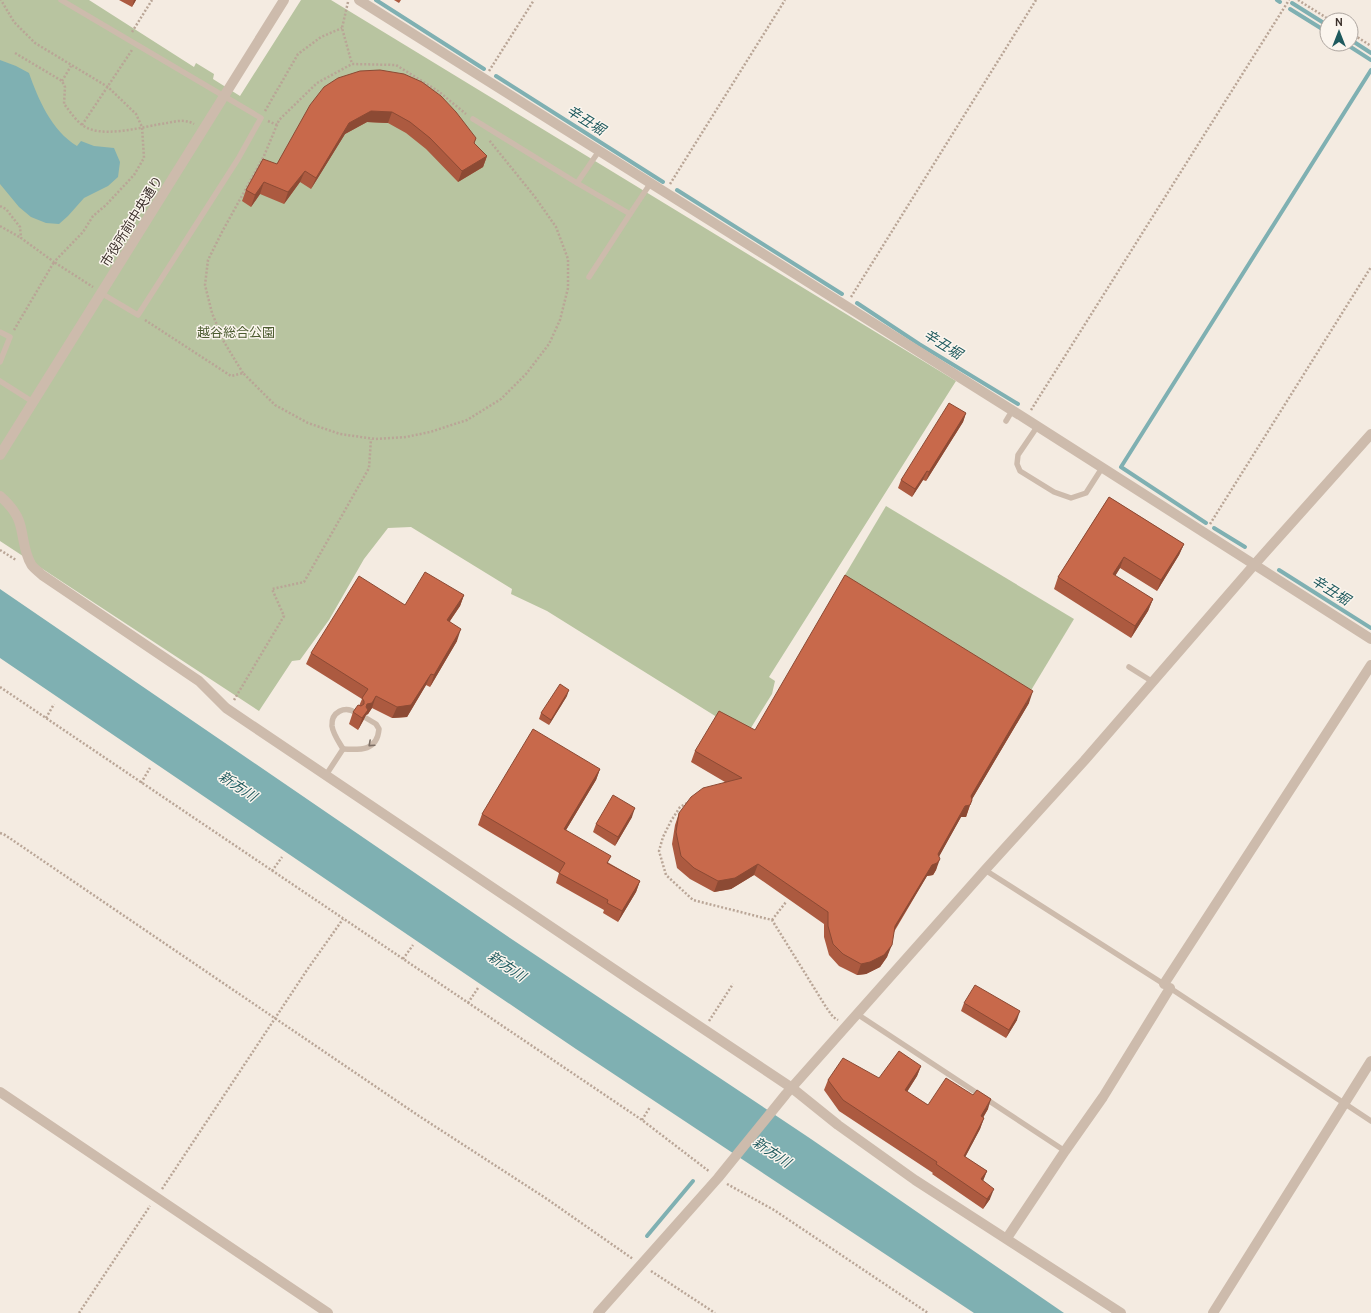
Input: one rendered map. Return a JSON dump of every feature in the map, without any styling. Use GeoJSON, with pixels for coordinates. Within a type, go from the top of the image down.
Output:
{"type":"FeatureCollection","features":[{"type":"Feature","properties":{"kind":"street","name":"市役所前中央通り"},"geometry":{"type":"LineString","coordinates":[[0,455],[284,0]]}},
{"type":"Feature","properties":{"kind":"street"},"geometry":{"type":"LineString","coordinates":[[359,0],[1026,419],[1371,639]]}},
{"type":"Feature","properties":{"kind":"street"},"geometry":{"type":"LineString","coordinates":[[598,1313],[718,1178],[789,1091],[1084,761],[1254,565],[1371,434]]}},
{"type":"Feature","properties":{"kind":"street"},"geometry":{"type":"LineString","coordinates":[[0,496],[10,504],[15,513],[19,521],[27,556],[32,565],[42,575],[199,681],[229,709],[703,1030],[838,1124],[915,1180],[1121,1313]]}},
{"type":"Feature","properties":{"kind":"street"},"geometry":{"type":"LineString","coordinates":[[1007,1238],[1103,1097],[1167,986],[1371,665]]}},
{"type":"Feature","properties":{"kind":"street"},"geometry":{"type":"LineString","coordinates":[[1213,1313],[1371,1061]]}},
{"type":"Feature","properties":{"kind":"street"},"geometry":{"type":"LineString","coordinates":[[0,1092],[328,1313]]}},
{"type":"Feature","properties":{"kind":"lane"},"geometry":{"type":"LineString","coordinates":[[61,0],[109,31],[128,39],[160,61],[261,118],[238,159],[138,315],[101,293]]}},
{"type":"Feature","properties":{"kind":"lane"},"geometry":{"type":"LineString","coordinates":[[473,119],[630,214]]}},
{"type":"Feature","properties":{"kind":"lane"},"geometry":{"type":"LineString","coordinates":[[577,183],[599,151]]}},
{"type":"Feature","properties":{"kind":"lane"},"geometry":{"type":"LineString","coordinates":[[589,277],[650,184]]}},
{"type":"Feature","properties":{"kind":"lane"},"geometry":{"type":"LineString","coordinates":[[0,332],[10,337],[0,362]]}},
{"type":"Feature","properties":{"kind":"lane"},"geometry":{"type":"LineString","coordinates":[[0,380],[33,402]]}},
{"type":"Feature","properties":{"kind":"lane"},"geometry":{"type":"LineString","coordinates":[[1006,421],[1012,411]]}},
{"type":"Feature","properties":{"kind":"lane"},"geometry":{"type":"LineString","coordinates":[[1037,427],[1018,455],[1017,464],[1020,471],[1064,498],[1071,498],[1086,493],[1102,468]]}},
{"type":"Feature","properties":{"kind":"lane"},"geometry":{"type":"LineString","coordinates":[[1129,667],[1153,682]]}},
{"type":"Feature","properties":{"kind":"lane"},"geometry":{"type":"LineString","coordinates":[[343,748],[332,725],[335,716],[340,710],[346,709],[352,710],[356,713]]}},
{"type":"Feature","properties":{"kind":"lane"},"geometry":{"type":"LineString","coordinates":[[343,748],[366,749],[374,743],[378,736],[379,730],[376,724],[366,718]]}},
{"type":"Feature","properties":{"kind":"lane"},"geometry":{"type":"LineString","coordinates":[[326,775],[343,748]]}},
{"type":"Feature","properties":{"kind":"lane"},"geometry":{"type":"LineString","coordinates":[[985,870],[1167,986],[1371,1121]]}},
{"type":"Feature","properties":{"kind":"lane"},"geometry":{"type":"LineString","coordinates":[[857,1014],[1065,1151]]}},
{"type":"Feature","properties":{"kind":"path"},"geometry":{"type":"LineString","coordinates":[[1,0],[14,22],[35,43],[108,87],[136,114],[142,127],[144,158],[134,175],[106,205],[93,216],[83,232],[54,262],[10,337]]}},
{"type":"Feature","properties":{"kind":"path"},"geometry":{"type":"LineString","coordinates":[[128,39],[152,0]]}},
{"type":"Feature","properties":{"kind":"path"},"geometry":{"type":"LineString","coordinates":[[348,0],[342,28],[352,64]]}},
{"type":"Feature","properties":{"kind":"path"},"geometry":{"type":"LineString","coordinates":[[492,65],[534,0]]}},
{"type":"Feature","properties":{"kind":"path"},"geometry":{"type":"LineString","coordinates":[[664,193],[785,0]]}},
{"type":"Feature","properties":{"kind":"path"},"geometry":{"type":"LineString","coordinates":[[845,306],[1036,0]]}},
{"type":"Feature","properties":{"kind":"path"},"geometry":{"type":"LineString","coordinates":[[1026,419],[1289,0]]}},
{"type":"Feature","properties":{"kind":"path"},"geometry":{"type":"LineString","coordinates":[[1298,0],[1319,13]]}},
{"type":"Feature","properties":{"kind":"path"},"geometry":{"type":"LineString","coordinates":[[261,118],[298,54],[321,37],[342,28]]}},
{"type":"Feature","properties":{"kind":"path"},"geometry":{"type":"LineString","coordinates":[[1359,38],[1371,46]]}},
{"type":"Feature","properties":{"kind":"path"},"geometry":{"type":"LineString","coordinates":[[82,125],[136,44]]}},
{"type":"Feature","properties":{"kind":"path"},"geometry":{"type":"LineString","coordinates":[[16,53],[62,81],[65,87],[64,104],[82,125],[100,132],[126,131],[187,120],[203,129]]}},
{"type":"Feature","properties":{"kind":"path"},"geometry":{"type":"LineString","coordinates":[[473,119],[438,91],[396,65],[352,64],[317,83],[279,120],[264,156],[208,260],[205,285],[212,312],[224,342],[243,373],[275,405],[308,423],[340,434],[371,439],[406,437],[430,432],[467,420],[501,398],[526,374],[549,344],[560,320],[568,288],[568,259],[556,226],[535,197],[488,139]]}},
{"type":"Feature","properties":{"kind":"path"},"geometry":{"type":"LineString","coordinates":[[62,81],[71,66]]}},
{"type":"Feature","properties":{"kind":"path"},"geometry":{"type":"LineString","coordinates":[[0,206],[6,209],[20,227],[21,238]]}},
{"type":"Feature","properties":{"kind":"path"},"geometry":{"type":"LineString","coordinates":[[0,226],[21,238],[101,293]]}},
{"type":"Feature","properties":{"kind":"path"},"geometry":{"type":"LineString","coordinates":[[1204,533],[1371,267]]}},
{"type":"Feature","properties":{"kind":"path"},"geometry":{"type":"LineString","coordinates":[[138,315],[231,376],[243,373]]}},
{"type":"Feature","properties":{"kind":"path"},"geometry":{"type":"LineString","coordinates":[[229,709],[284,616],[272,588],[304,582],[369,468],[371,439]]}},
{"type":"Feature","properties":{"kind":"path"},"geometry":{"type":"LineString","coordinates":[[0,687],[642,1120],[726,1184],[774,1210],[928,1313]]}},
{"type":"Feature","properties":{"kind":"path"},"geometry":{"type":"LineString","coordinates":[[46,718],[54,704]]}},
{"type":"Feature","properties":{"kind":"path"},"geometry":{"type":"LineString","coordinates":[[141,783],[150,768]]}},
{"type":"Feature","properties":{"kind":"path"},"geometry":{"type":"LineString","coordinates":[[693,799],[680,807],[671,820],[663,837],[659,851],[666,875],[693,900],[772,920],[833,1017],[846,1027]]}},
{"type":"Feature","properties":{"kind":"path"},"geometry":{"type":"LineString","coordinates":[[0,833],[419,1116],[547,1199],[715,1313]]}},
{"type":"Feature","properties":{"kind":"path"},"geometry":{"type":"LineString","coordinates":[[272,871],[282,857]]}},
{"type":"Feature","properties":{"kind":"path"},"geometry":{"type":"LineString","coordinates":[[772,920],[786,902]]}},
{"type":"Feature","properties":{"kind":"path"},"geometry":{"type":"LineString","coordinates":[[79,1313],[307,970],[343,919]]}},
{"type":"Feature","properties":{"kind":"path"},"geometry":{"type":"LineString","coordinates":[[403,959],[413,945]]}},
{"type":"Feature","properties":{"kind":"path"},"geometry":{"type":"LineString","coordinates":[[703,1030],[733,984]]}},
{"type":"Feature","properties":{"kind":"path"},"geometry":{"type":"LineString","coordinates":[[468,1003],[478,988]]}},
{"type":"Feature","properties":{"kind":"path"},"geometry":{"type":"LineString","coordinates":[[642,1120],[650,1107]]}},
{"type":"Feature","properties":{"kind":"green space","name":"越谷総合公園"},"geometry":{"type":"Polygon","coordinates":[[[0,0],[89,0],[194,67],[196,63],[214,74],[213,79],[240,96],[301,0],[331,0],[956,381],[769,677],[775,681],[772,694],[749,731],[736,729],[547,611],[511,594],[512,589],[411,527],[388,528],[364,559],[329,620],[300,660],[292,661],[259,711],[0,541],[0,0]]]}},
{"type":"Feature","properties":{"kind":"green space"},"geometry":{"type":"Polygon","coordinates":[[[886,506],[1074,619],[1030,692],[842,580],[886,506]]]}},
{"type":"Feature","properties":{"kind":"water"},"geometry":{"type":"Polygon","coordinates":[[[0,60],[29,73],[47,114],[68,140],[77,146],[81,141],[94,146],[114,148],[120,162],[118,177],[108,186],[84,198],[59,224],[46,223],[31,217],[19,207],[0,184],[0,60]]]}},
{"type":"Feature","properties":{"kind":"water","name":"新方川"},"geometry":{"type":"Polygon","coordinates":[[[0,589],[510,938],[811,1139],[1064,1313],[974,1313],[576,1049],[0,658],[0,589]]]}},
{"type":"Feature","properties":{"kind":"building"},"geometry":{"type":"Polygon","coordinates":[[[380,70],[404,74],[422,82],[441,96],[456,112],[476,138],[474,143],[487,156],[462,171],[430,138],[410,122],[392,112],[371,111],[349,123],[316,178],[305,171],[288,192],[264,182],[255,195],[246,190],[263,159],[277,164],[310,105],[324,87],[338,78],[360,71],[380,70]]]}},
{"type":"Feature","properties":{"kind":"building"},"geometry":{"type":"Polygon","coordinates":[[[949,403],[966,413],[929,472],[927,471],[915,489],[901,480],[949,403]]]}},
{"type":"Feature","properties":{"kind":"building"},"geometry":{"type":"Polygon","coordinates":[[[1109,497],[1184,544],[1161,580],[1124,557],[1113,574],[1153,599],[1135,626],[1058,577],[1109,497]]]}},
{"type":"Feature","properties":{"kind":"building"},"geometry":{"type":"Polygon","coordinates":[[[425,572],[464,595],[447,620],[461,629],[434,675],[431,674],[411,705],[397,707],[376,696],[372,703],[367,704],[366,707],[368,710],[362,718],[353,712],[358,705],[361,706],[364,704],[362,698],[368,689],[311,653],[359,576],[405,605],[425,572]]]}},
{"type":"Feature","properties":{"kind":"building"},"geometry":{"type":"Polygon","coordinates":[[[845,575],[1033,691],[971,796],[972,800],[970,805],[965,806],[938,854],[940,859],[937,863],[932,865],[895,926],[892,945],[884,955],[870,962],[861,964],[843,954],[833,944],[828,926],[828,912],[758,864],[735,878],[718,881],[694,868],[681,856],[676,832],[679,813],[691,797],[703,788],[742,778],[695,751],[719,711],[755,730],[845,575]]]}},
{"type":"Feature","properties":{"kind":"building"},"geometry":{"type":"Polygon","coordinates":[[[560,684],[569,690],[551,720],[541,713],[560,684]]]}},
{"type":"Feature","properties":{"kind":"building"},"geometry":{"type":"Polygon","coordinates":[[[533,729],[600,769],[564,829],[611,856],[607,863],[640,881],[622,911],[607,903],[608,900],[559,873],[565,863],[482,814],[533,729]]]}},
{"type":"Feature","properties":{"kind":"building"},"geometry":{"type":"Polygon","coordinates":[[[613,795],[635,808],[618,837],[596,824],[613,795]]]}},
{"type":"Feature","properties":{"kind":"building"},"geometry":{"type":"Polygon","coordinates":[[[975,985],[1020,1011],[1009,1030],[964,1003],[975,985]]]}},
{"type":"Feature","properties":{"kind":"building"},"geometry":{"type":"Polygon","coordinates":[[[899,1051],[921,1066],[905,1090],[928,1105],[946,1078],[973,1095],[977,1090],[991,1099],[981,1116],[984,1118],[964,1156],[987,1171],[981,1179],[994,1189],[987,1199],[936,1164],[937,1162],[843,1100],[828,1080],[843,1058],[879,1078],[899,1051]]]}},
{"type":"Feature","properties":{"kind":"waterway","name":"辛丑堀"},"geometry":{"type":"LineString","coordinates":[[376,0],[484,69]]}},
{"type":"Feature","properties":{"kind":"waterway"},"geometry":{"type":"LineString","coordinates":[[1292,3],[1319,20]]}},
{"type":"Feature","properties":{"kind":"waterway"},"geometry":{"type":"LineString","coordinates":[[1290,9],[1319,27]]}},
{"type":"Feature","properties":{"kind":"waterway"},"geometry":{"type":"LineString","coordinates":[[1359,45],[1371,53]]}},
{"type":"Feature","properties":{"kind":"waterway"},"geometry":{"type":"LineString","coordinates":[[1358,52],[1371,60]]}},
{"type":"Feature","properties":{"kind":"waterway"},"geometry":{"type":"LineString","coordinates":[[1206,523],[1121,467],[1371,70]]}},
{"type":"Feature","properties":{"kind":"waterway","name":"辛丑堀"},"geometry":{"type":"LineString","coordinates":[[496,76],[663,182]]}},
{"type":"Feature","properties":{"kind":"waterway","name":"辛丑堀"},"geometry":{"type":"LineString","coordinates":[[677,190],[842,294]]}},
{"type":"Feature","properties":{"kind":"waterway","name":"辛丑堀"},"geometry":{"type":"LineString","coordinates":[[857,303],[919,344],[1018,404]]}},
{"type":"Feature","properties":{"kind":"waterway","name":"辛丑堀"},"geometry":{"type":"LineString","coordinates":[[1214,528],[1245,547]]}},
{"type":"Feature","properties":{"kind":"waterway","name":"辛丑堀"},"geometry":{"type":"LineString","coordinates":[[1279,570],[1371,628]]}},
{"type":"Feature","properties":{"kind":"waterway"},"geometry":{"type":"LineString","coordinates":[[647,1236],[693,1181]]}}]}
